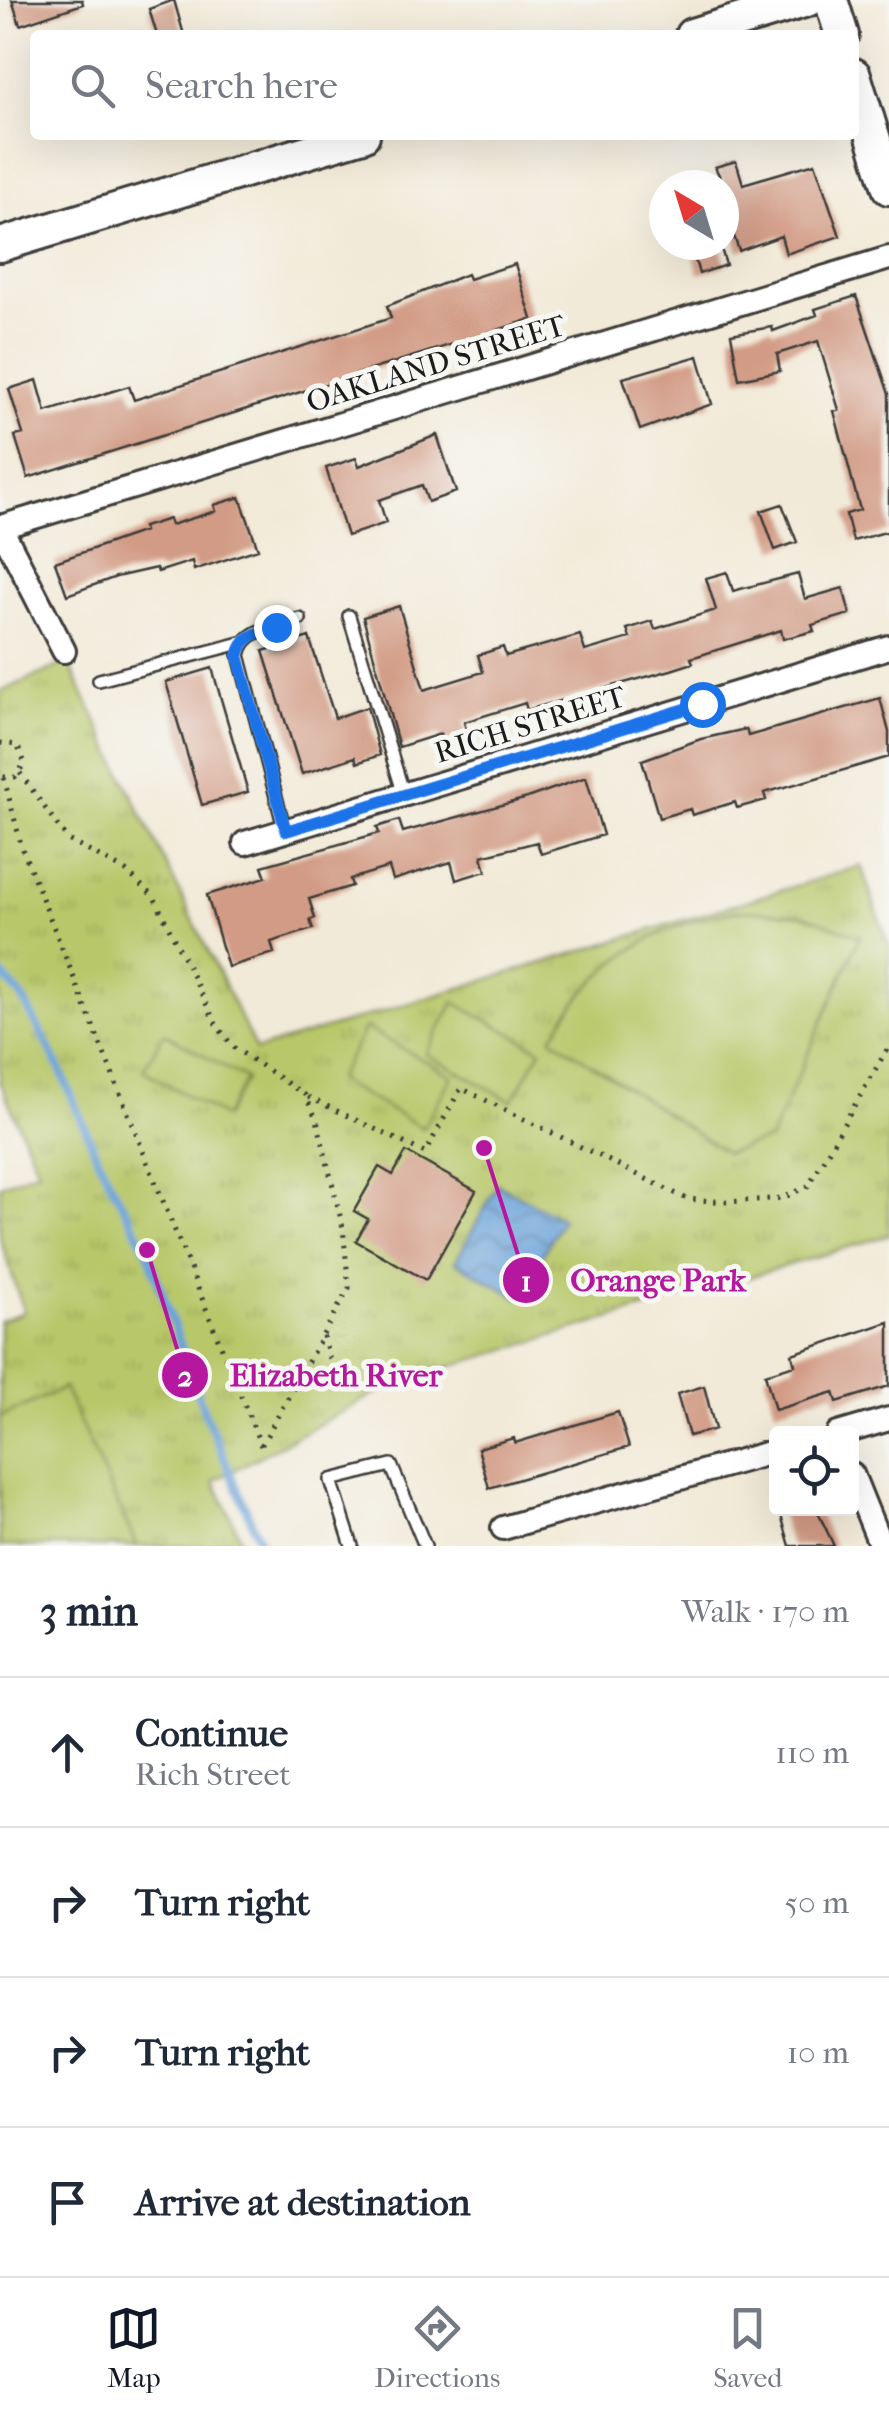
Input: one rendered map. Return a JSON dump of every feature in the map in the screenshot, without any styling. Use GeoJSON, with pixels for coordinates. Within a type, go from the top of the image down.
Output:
{"type":"FeatureCollection","features":[{"type":"Feature","properties":{"kind":"street"},"geometry":{"type":"LineString","coordinates":[[708,30],[807,0]]}},
{"type":"Feature","properties":{"kind":"street"},"geometry":{"type":"LineString","coordinates":[[831,0],[840,30]]}},
{"type":"Feature","properties":{"kind":"street"},"geometry":{"type":"LineString","coordinates":[[859,91],[889,188]]}},
{"type":"Feature","properties":{"kind":"street"},"geometry":{"type":"LineString","coordinates":[[0,245],[346,140]]}},
{"type":"Feature","properties":{"kind":"street","name":"OAKLAND STREET"},"geometry":{"type":"LineString","coordinates":[[0,526],[889,258]]}},
{"type":"Feature","properties":{"kind":"street"},"geometry":{"type":"LineString","coordinates":[[0,526],[64,651]]}},
{"type":"Feature","properties":{"kind":"street","name":"RICH STREET"},"geometry":{"type":"LineString","coordinates":[[245,843],[889,648]]}},
{"type":"Feature","properties":{"kind":"street"},"geometry":{"type":"LineString","coordinates":[[859,1427],[889,1418]]}},
{"type":"Feature","properties":{"kind":"street"},"geometry":{"type":"LineString","coordinates":[[502,1528],[769,1453]]}},
{"type":"Feature","properties":{"kind":"street"},"geometry":{"type":"LineString","coordinates":[[859,1491],[881,1546]]}},
{"type":"Feature","properties":{"kind":"lane"},"geometry":{"type":"LineString","coordinates":[[349,616],[404,795]]}},
{"type":"Feature","properties":{"kind":"lane"},"geometry":{"type":"LineString","coordinates":[[99,680],[241,643],[252,634],[300,619]]}},
{"type":"Feature","properties":{"kind":"lane"},"geometry":{"type":"LineString","coordinates":[[241,643],[240,668],[286,831]]}},
{"type":"Feature","properties":{"kind":"lane"},"geometry":{"type":"LineString","coordinates":[[352,1546],[332,1480],[391,1465],[425,1546]]}},
{"type":"Feature","properties":{"kind":"path"},"geometry":{"type":"LineString","coordinates":[[0,743],[10,742],[22,749],[25,763],[20,773],[2,778],[22,848],[261,1446],[349,1288],[343,1228],[318,1120],[305,1096]]}},
{"type":"Feature","properties":{"kind":"path"},"geometry":{"type":"LineString","coordinates":[[20,773],[68,840],[126,871],[154,897],[172,925],[179,954],[233,1047],[305,1096],[424,1153],[461,1088],[687,1199],[783,1198],[808,1186],[889,1046]]}},
{"type":"Feature","properties":{"kind":"path"},"geometry":{"type":"LineString","coordinates":[[323,1336],[336,1380]]}},
{"type":"Feature","properties":{"kind":"green space"},"geometry":{"type":"Polygon","coordinates":[[[68,662],[256,1050],[861,866],[889,946],[889,1235],[395,1383],[214,1481],[244,1546],[0,1546],[0,1321],[24,1312],[0,1238],[0,1185],[38,1170],[0,1082],[0,692],[68,662]]]}},
{"type":"Feature","properties":{"kind":"green space"},"geometry":{"type":"Polygon","coordinates":[[[745,910],[804,915],[860,936],[770,1139],[726,1153],[552,1038],[588,987],[632,950],[684,924],[745,910]]]}},
{"type":"Feature","properties":{"kind":"green space"},"geometry":{"type":"Polygon","coordinates":[[[454,1002],[541,1050],[512,1101],[426,1054],[454,1002]]]}},
{"type":"Feature","properties":{"kind":"green space"},"geometry":{"type":"Polygon","coordinates":[[[365,1028],[452,1076],[423,1128],[337,1080],[365,1028]]]}},
{"type":"Feature","properties":{"kind":"green space"},"geometry":{"type":"Polygon","coordinates":[[[164,1033],[246,1079],[224,1117],[143,1070],[164,1033]]]}},
{"type":"Feature","properties":{"kind":"green space"},"geometry":{"type":"Polygon","coordinates":[[[64,1388],[137,1546],[0,1546],[0,1417],[64,1388]]]}},
{"type":"Feature","properties":{"kind":"water"},"geometry":{"type":"Polygon","coordinates":[[[498,1184],[562,1219],[519,1298],[455,1262],[498,1184]]]}},
{"type":"Feature","properties":{"kind":"building"},"geometry":{"type":"Polygon","coordinates":[[[12,0],[82,0],[83,4],[20,25],[12,0]]]}},
{"type":"Feature","properties":{"kind":"building"},"geometry":{"type":"Polygon","coordinates":[[[174,0],[183,30],[155,30],[149,9],[174,0]]]}},
{"type":"Feature","properties":{"kind":"building"},"geometry":{"type":"Polygon","coordinates":[[[736,161],[739,170],[716,170],[715,167],[736,161]]]}},
{"type":"Feature","properties":{"kind":"building"},"geometry":{"type":"Polygon","coordinates":[[[815,163],[840,236],[786,254],[781,236],[739,251],[739,171],[743,184],[815,163]]]}},
{"type":"Feature","properties":{"kind":"building"},"geometry":{"type":"Polygon","coordinates":[[[695,260],[724,260],[726,265],[699,274],[695,260]]]}},
{"type":"Feature","properties":{"kind":"building"},"geometry":{"type":"Polygon","coordinates":[[[515,264],[532,319],[28,478],[15,436],[23,434],[9,389],[37,380],[46,412],[129,386],[134,400],[391,318],[387,306],[467,274],[469,279],[515,264]]]}},
{"type":"Feature","properties":{"kind":"building"},"geometry":{"type":"Polygon","coordinates":[[[856,296],[889,394],[889,531],[853,541],[846,514],[860,510],[834,411],[839,410],[818,341],[777,354],[780,371],[739,379],[731,334],[772,327],[773,331],[817,315],[815,309],[856,296]]]}},
{"type":"Feature","properties":{"kind":"building"},"geometry":{"type":"Polygon","coordinates":[[[698,356],[712,404],[640,430],[623,378],[698,356]]]}},
{"type":"Feature","properties":{"kind":"building"},"geometry":{"type":"Polygon","coordinates":[[[437,435],[456,492],[428,502],[422,485],[379,500],[386,523],[347,536],[326,468],[356,458],[359,466],[437,435]]]}},
{"type":"Feature","properties":{"kind":"building"},"geometry":{"type":"Polygon","coordinates":[[[240,497],[258,549],[194,570],[192,561],[158,572],[156,568],[116,577],[67,595],[55,562],[144,531],[143,527],[169,519],[171,525],[216,511],[214,505],[240,497]]]}},
{"type":"Feature","properties":{"kind":"building"},"geometry":{"type":"Polygon","coordinates":[[[782,504],[797,542],[775,550],[761,511],[782,504]]]}},
{"type":"Feature","properties":{"kind":"building"},"geometry":{"type":"Polygon","coordinates":[[[727,572],[733,591],[798,574],[805,599],[843,588],[850,614],[812,625],[814,631],[783,639],[781,630],[691,658],[693,663],[671,670],[527,710],[525,703],[464,722],[468,737],[443,744],[440,734],[399,747],[363,617],[399,606],[424,690],[483,672],[478,655],[503,647],[506,656],[580,635],[585,651],[630,638],[627,629],[652,621],[655,629],[716,610],[706,578],[727,572]]]}},
{"type":"Feature","properties":{"kind":"building"},"geometry":{"type":"Polygon","coordinates":[[[309,637],[335,718],[367,707],[380,755],[357,763],[355,757],[302,774],[263,651],[309,637]]]}},
{"type":"Feature","properties":{"kind":"building"},"geometry":{"type":"Polygon","coordinates":[[[212,668],[248,792],[202,805],[166,682],[212,668]]]}},
{"type":"Feature","properties":{"kind":"building"},"geometry":{"type":"Polygon","coordinates":[[[880,698],[889,732],[889,757],[764,793],[766,800],[737,808],[735,802],[692,815],[690,809],[659,818],[642,760],[701,739],[746,729],[748,736],[880,698]]]}},
{"type":"Feature","properties":{"kind":"building"},"geometry":{"type":"Polygon","coordinates":[[[586,777],[603,835],[541,854],[537,842],[482,856],[486,871],[456,880],[451,862],[393,880],[389,867],[350,879],[352,886],[309,899],[315,918],[310,920],[313,929],[271,942],[274,953],[228,967],[207,895],[266,877],[262,866],[379,833],[377,827],[399,820],[403,832],[524,799],[586,777]]]}},
{"type":"Feature","properties":{"kind":"building"},"geometry":{"type":"Polygon","coordinates":[[[406,1152],[476,1191],[426,1280],[356,1241],[368,1219],[354,1211],[379,1167],[393,1175],[406,1152]]]}},
{"type":"Feature","properties":{"kind":"building"},"geometry":{"type":"Polygon","coordinates":[[[889,1322],[889,1386],[837,1402],[834,1392],[775,1410],[765,1374],[795,1365],[792,1354],[889,1322]]]}},
{"type":"Feature","properties":{"kind":"building"},"geometry":{"type":"Polygon","coordinates":[[[704,1386],[715,1429],[689,1436],[677,1394],[704,1386]]]}},
{"type":"Feature","properties":{"kind":"building"},"geometry":{"type":"Polygon","coordinates":[[[618,1412],[629,1447],[489,1488],[478,1448],[514,1438],[515,1443],[618,1412]]]}},
{"type":"Feature","properties":{"kind":"building"},"geometry":{"type":"Polygon","coordinates":[[[781,1516],[820,1516],[834,1546],[790,1546],[781,1516]]]}},
{"type":"Feature","properties":{"kind":"waterway"},"geometry":{"type":"LineString","coordinates":[[0,973],[22,997],[60,1069],[99,1161],[147,1250],[204,1411],[262,1546]]}},
{"type":"Feature","properties":{"kind":"place","name":"Orange Park"},"geometry":{"type":"Point","coordinates":[484,1148]}},
{"type":"Feature","properties":{"kind":"place","name":"Elizabeth River"},"geometry":{"type":"Point","coordinates":[147,1250]}},
{"type":"Feature","properties":{"kind":"route"},"geometry":{"type":"LineString","coordinates":[[276,627],[252,634],[241,643],[238,656],[286,831],[702,704]]}}]}
